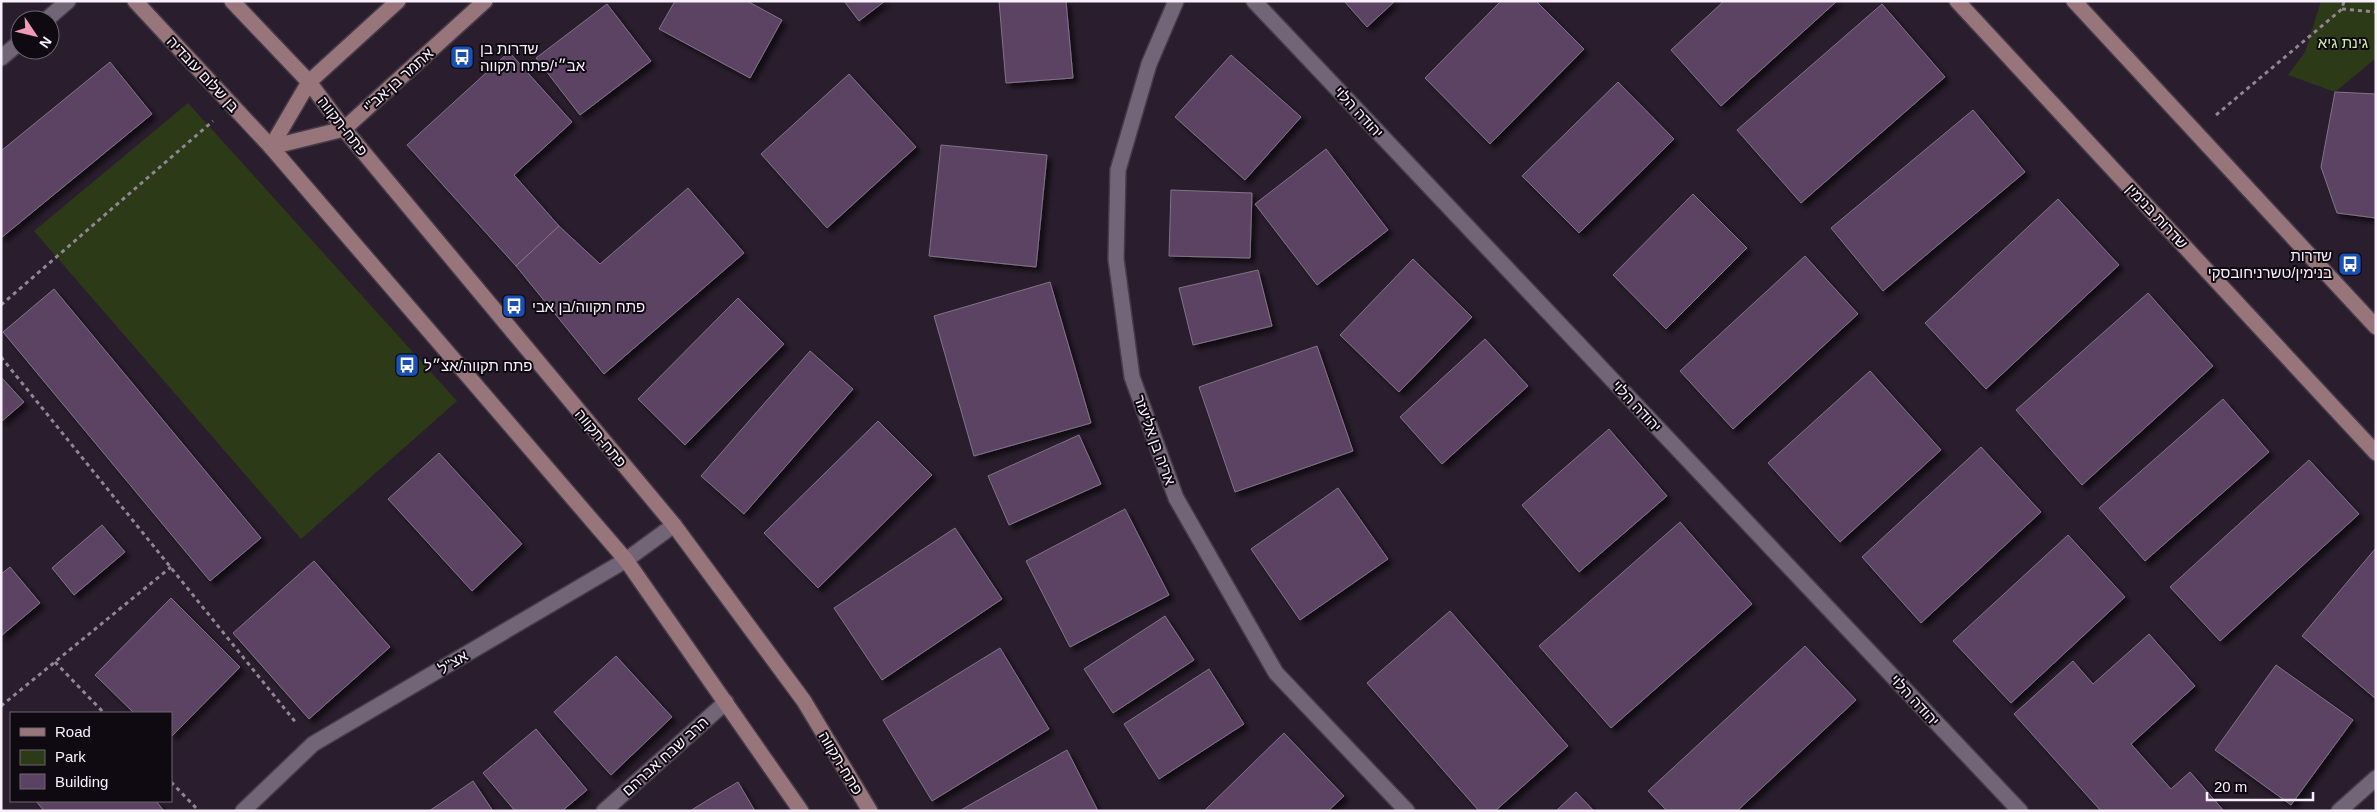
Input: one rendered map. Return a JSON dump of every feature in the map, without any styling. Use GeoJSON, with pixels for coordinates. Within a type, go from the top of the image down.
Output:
{"type":"FeatureCollection","features":[{"type":"Feature","properties":{"kind":"main road","name":"בן שלום עובדיה"},"geometry":{"type":"LineString","coordinates":[[135,1],[271,147]]}},
{"type":"Feature","properties":{"kind":"main road"},"geometry":{"type":"LineString","coordinates":[[232,1],[309,82]]}},
{"type":"Feature","properties":{"kind":"main road"},"geometry":{"type":"LineString","coordinates":[[398,1],[309,82],[271,147],[626,560],[801,811]]}},
{"type":"Feature","properties":{"kind":"main road","name":"אתמר בן-אב\"י"},"geometry":{"type":"LineString","coordinates":[[271,147],[344,129],[485,1]]}},
{"type":"Feature","properties":{"kind":"main road","name":"שדרות בנימין"},"geometry":{"type":"LineString","coordinates":[[1957,1],[2376,453]]}},
{"type":"Feature","properties":{"kind":"main road"},"geometry":{"type":"LineString","coordinates":[[2074,1],[2376,328]]}},
{"type":"Feature","properties":{"kind":"main road","name":"פתח-תקווה"},"geometry":{"type":"LineString","coordinates":[[309,82],[344,129],[674,525],[804,701],[870,811]]}},
{"type":"Feature","properties":{"kind":"street"},"geometry":{"type":"LineString","coordinates":[[58,10],[68,1]]}},
{"type":"Feature","properties":{"kind":"street","name":"אריה בן אליעזר"},"geometry":{"type":"LineString","coordinates":[[1176,1],[1149,64],[1118,170],[1116,259],[1132,377],[1176,498],[1276,673],[1407,811]]}},
{"type":"Feature","properties":{"kind":"street","name":"יהודה הלוי"},"geometry":{"type":"LineString","coordinates":[[1254,1],[2020,811]]}},
{"type":"Feature","properties":{"kind":"street","name":"אצ\"ל"},"geometry":{"type":"LineString","coordinates":[[242,811],[313,744],[626,560],[674,525]]}},
{"type":"Feature","properties":{"kind":"street","name":"הרב שבח אברהם"},"geometry":{"type":"LineString","coordinates":[[604,811],[726,702]]}},
{"type":"Feature","properties":{"kind":"street"},"geometry":{"type":"LineString","coordinates":[[2339,811],[2376,778]]}},
{"type":"Feature","properties":{"kind":"path"},"geometry":{"type":"LineString","coordinates":[[2196,132],[2342,9],[2344,1]]}},
{"type":"Feature","properties":{"kind":"path"},"geometry":{"type":"LineString","coordinates":[[2342,9],[2376,12]]}},
{"type":"Feature","properties":{"kind":"path"},"geometry":{"type":"LineString","coordinates":[[1,305],[232,105]]}},
{"type":"Feature","properties":{"kind":"path"},"geometry":{"type":"LineString","coordinates":[[1,357],[313,744]]}},
{"type":"Feature","properties":{"kind":"path"},"geometry":{"type":"LineString","coordinates":[[1,706],[171,567]]}},
{"type":"Feature","properties":{"kind":"path"},"geometry":{"type":"LineString","coordinates":[[55,662],[103,712]]}},
{"type":"Feature","properties":{"kind":"path"},"geometry":{"type":"LineString","coordinates":[[172,783],[199,811]]}},
{"type":"Feature","properties":{"kind":"green space","name":"גינת גיא"},"geometry":{"type":"Polygon","coordinates":[[[2321,1],[2376,1],[2376,58],[2335,92],[2288,75],[2305,52],[2321,1]]]}},
{"type":"Feature","properties":{"kind":"green space"},"geometry":{"type":"Polygon","coordinates":[[[188,103],[457,401],[301,539],[34,231],[188,103]]]}},
{"type":"Feature","properties":{"kind":"building"},"geometry":{"type":"Polygon","coordinates":[[[675,1],[747,1],[782,20],[750,78],[659,29],[675,1]]]}},
{"type":"Feature","properties":{"kind":"building"},"geometry":{"type":"Polygon","coordinates":[[[844,1],[885,1],[859,21],[844,1]]]}},
{"type":"Feature","properties":{"kind":"building"},"geometry":{"type":"Polygon","coordinates":[[[999,1],[1066,1],[1073,78],[1006,83],[999,1]]]}},
{"type":"Feature","properties":{"kind":"building"},"geometry":{"type":"Polygon","coordinates":[[[1344,1],[1395,1],[1367,27],[1344,1]]]}},
{"type":"Feature","properties":{"kind":"building"},"geometry":{"type":"Polygon","coordinates":[[[1501,1],[1536,1],[1584,49],[1490,144],[1425,78],[1501,1]]]}},
{"type":"Feature","properties":{"kind":"building"},"geometry":{"type":"Polygon","coordinates":[[[1724,1],[1837,1],[1721,106],[1671,50],[1724,1]]]}},
{"type":"Feature","properties":{"kind":"building"},"geometry":{"type":"Polygon","coordinates":[[[607,4],[651,61],[580,115],[536,58],[607,4]]]}},
{"type":"Feature","properties":{"kind":"building"},"geometry":{"type":"Polygon","coordinates":[[[1882,4],[1945,77],[1801,203],[1737,130],[1882,4]]]}},
{"type":"Feature","properties":{"kind":"building"},"geometry":{"type":"Polygon","coordinates":[[[509,52],[572,122],[514,175],[559,226],[516,266],[407,145],[509,52]]]}},
{"type":"Feature","properties":{"kind":"building"},"geometry":{"type":"Polygon","coordinates":[[[1231,55],[1301,117],[1245,180],[1175,117],[1231,55]]]}},
{"type":"Feature","properties":{"kind":"building"},"geometry":{"type":"Polygon","coordinates":[[[110,62],[152,114],[1,238],[1,151],[110,62]]]}},
{"type":"Feature","properties":{"kind":"building"},"geometry":{"type":"Polygon","coordinates":[[[849,74],[916,147],[827,228],[761,154],[849,74]]]}},
{"type":"Feature","properties":{"kind":"building"},"geometry":{"type":"Polygon","coordinates":[[[1618,82],[1674,139],[1579,233],[1522,176],[1618,82]]]}},
{"type":"Feature","properties":{"kind":"building"},"geometry":{"type":"Polygon","coordinates":[[[2335,92],[2376,94],[2376,218],[2337,213],[2321,167],[2335,92]]]}},
{"type":"Feature","properties":{"kind":"building"},"geometry":{"type":"Polygon","coordinates":[[[1973,110],[2025,172],[1883,291],[1831,228],[1973,110]]]}},
{"type":"Feature","properties":{"kind":"building"},"geometry":{"type":"Polygon","coordinates":[[[941,145],[1047,155],[1036,267],[929,256],[941,145]]]}},
{"type":"Feature","properties":{"kind":"building"},"geometry":{"type":"Polygon","coordinates":[[[1326,149],[1388,230],[1317,285],[1255,204],[1326,149]]]}},
{"type":"Feature","properties":{"kind":"building"},"geometry":{"type":"Polygon","coordinates":[[[688,188],[744,253],[604,374],[516,266],[559,226],[600,264],[688,188]]]}},
{"type":"Feature","properties":{"kind":"building"},"geometry":{"type":"Polygon","coordinates":[[[1171,190],[1252,193],[1250,258],[1169,256],[1171,190]]]}},
{"type":"Feature","properties":{"kind":"building"},"geometry":{"type":"Polygon","coordinates":[[[1693,194],[1747,248],[1666,329],[1613,275],[1693,194]]]}},
{"type":"Feature","properties":{"kind":"building"},"geometry":{"type":"Polygon","coordinates":[[[2058,199],[2119,265],[1986,389],[1925,323],[2058,199]]]}},
{"type":"Feature","properties":{"kind":"building"},"geometry":{"type":"Polygon","coordinates":[[[1805,256],[1858,314],[1733,429],[1680,371],[1805,256]]]}},
{"type":"Feature","properties":{"kind":"building"},"geometry":{"type":"Polygon","coordinates":[[[1413,259],[1472,317],[1399,392],[1340,335],[1413,259]]]}},
{"type":"Feature","properties":{"kind":"building"},"geometry":{"type":"Polygon","coordinates":[[[1258,270],[1272,326],[1193,345],[1179,288],[1258,270]]]}},
{"type":"Feature","properties":{"kind":"building"},"geometry":{"type":"Polygon","coordinates":[[[1050,282],[1091,423],[974,456],[934,316],[1050,282]]]}},
{"type":"Feature","properties":{"kind":"building"},"geometry":{"type":"Polygon","coordinates":[[[54,289],[261,538],[210,581],[3,332],[54,289]]]}},
{"type":"Feature","properties":{"kind":"building"},"geometry":{"type":"Polygon","coordinates":[[[2148,293],[2213,366],[2082,485],[2016,410],[2148,293]]]}},
{"type":"Feature","properties":{"kind":"building"},"geometry":{"type":"Polygon","coordinates":[[[738,298],[784,344],[685,445],[638,399],[738,298]]]}},
{"type":"Feature","properties":{"kind":"building"},"geometry":{"type":"Polygon","coordinates":[[[1485,339],[1528,386],[1442,464],[1400,417],[1485,339]]]}},
{"type":"Feature","properties":{"kind":"building"},"geometry":{"type":"Polygon","coordinates":[[[1317,346],[1353,451],[1235,492],[1199,387],[1317,346]]]}},
{"type":"Feature","properties":{"kind":"building"},"geometry":{"type":"Polygon","coordinates":[[[810,351],[853,389],[744,514],[701,476],[810,351]]]}},
{"type":"Feature","properties":{"kind":"building"},"geometry":{"type":"Polygon","coordinates":[[[1870,371],[1941,450],[1840,542],[1768,463],[1870,371]]]}},
{"type":"Feature","properties":{"kind":"building"},"geometry":{"type":"Polygon","coordinates":[[[1,377],[24,402],[1,422],[1,377]]]}},
{"type":"Feature","properties":{"kind":"building"},"geometry":{"type":"Polygon","coordinates":[[[2223,399],[2269,452],[2145,561],[2099,508],[2223,399]]]}},
{"type":"Feature","properties":{"kind":"building"},"geometry":{"type":"Polygon","coordinates":[[[878,421],[932,475],[818,588],[764,533],[878,421]]]}},
{"type":"Feature","properties":{"kind":"building"},"geometry":{"type":"Polygon","coordinates":[[[1609,429],[1667,496],[1579,572],[1522,505],[1609,429]]]}},
{"type":"Feature","properties":{"kind":"building"},"geometry":{"type":"Polygon","coordinates":[[[1079,435],[1101,484],[1009,525],[988,476],[1079,435]]]}},
{"type":"Feature","properties":{"kind":"building"},"geometry":{"type":"Polygon","coordinates":[[[1981,447],[2041,512],[1921,623],[1862,557],[1981,447]]]}},
{"type":"Feature","properties":{"kind":"building"},"geometry":{"type":"Polygon","coordinates":[[[439,453],[522,544],[472,591],[388,499],[439,453]]]}},
{"type":"Feature","properties":{"kind":"building"},"geometry":{"type":"Polygon","coordinates":[[[2309,460],[2359,514],[2220,641],[2170,587],[2309,460]]]}},
{"type":"Feature","properties":{"kind":"building"},"geometry":{"type":"Polygon","coordinates":[[[1338,488],[1388,559],[1300,620],[1251,549],[1338,488]]]}},
{"type":"Feature","properties":{"kind":"building"},"geometry":{"type":"Polygon","coordinates":[[[1125,509],[1169,595],[1070,647],[1026,561],[1125,509]]]}},
{"type":"Feature","properties":{"kind":"building"},"geometry":{"type":"Polygon","coordinates":[[[1680,522],[1752,604],[1611,728],[1539,646],[1680,522]]]}},
{"type":"Feature","properties":{"kind":"building"},"geometry":{"type":"Polygon","coordinates":[[[102,525],[125,552],[74,595],[52,568],[102,525]]]}},
{"type":"Feature","properties":{"kind":"building"},"geometry":{"type":"Polygon","coordinates":[[[955,528],[1002,599],[882,680],[834,608],[955,528]]]}},
{"type":"Feature","properties":{"kind":"building"},"geometry":{"type":"Polygon","coordinates":[[[2068,535],[2125,597],[2011,703],[1953,641],[2068,535]]]}},
{"type":"Feature","properties":{"kind":"building"},"geometry":{"type":"Polygon","coordinates":[[[2376,550],[2376,699],[2302,636],[2376,550]]]}},
{"type":"Feature","properties":{"kind":"building"},"geometry":{"type":"Polygon","coordinates":[[[314,561],[390,647],[309,719],[233,633],[314,561]]]}},
{"type":"Feature","properties":{"kind":"building"},"geometry":{"type":"Polygon","coordinates":[[[10,567],[40,603],[1,636],[1,574],[10,567]]]}},
{"type":"Feature","properties":{"kind":"building"},"geometry":{"type":"Polygon","coordinates":[[[171,598],[240,667],[172,736],[172,712],[133,712],[95,675],[171,598]]]}},
{"type":"Feature","properties":{"kind":"building"},"geometry":{"type":"Polygon","coordinates":[[[1450,611],[1568,746],[1495,811],[1479,811],[1367,683],[1450,611]]]}},
{"type":"Feature","properties":{"kind":"building"},"geometry":{"type":"Polygon","coordinates":[[[1165,616],[1194,660],[1113,713],[1084,669],[1165,616]]]}},
{"type":"Feature","properties":{"kind":"building"},"geometry":{"type":"Polygon","coordinates":[[[2149,634],[2195,686],[2131,744],[2171,789],[2190,772],[2224,811],[2101,811],[2014,714],[2073,661],[2093,684],[2149,634]]]}},
{"type":"Feature","properties":{"kind":"building"},"geometry":{"type":"Polygon","coordinates":[[[1805,646],[1856,700],[1737,811],[1667,811],[1648,791],[1805,646]]]}},
{"type":"Feature","properties":{"kind":"building"},"geometry":{"type":"Polygon","coordinates":[[[1000,648],[1049,729],[932,801],[883,720],[1000,648]]]}},
{"type":"Feature","properties":{"kind":"building"},"geometry":{"type":"Polygon","coordinates":[[[616,656],[672,717],[611,775],[554,712],[616,656]]]}},
{"type":"Feature","properties":{"kind":"building"},"geometry":{"type":"Polygon","coordinates":[[[2276,665],[2353,720],[2291,805],[2215,750],[2276,665]]]}},
{"type":"Feature","properties":{"kind":"building"},"geometry":{"type":"Polygon","coordinates":[[[1209,669],[1244,724],[1159,779],[1124,724],[1209,669]]]}},
{"type":"Feature","properties":{"kind":"building"},"geometry":{"type":"Polygon","coordinates":[[[536,729],[587,790],[562,811],[515,811],[483,773],[536,729]]]}},
{"type":"Feature","properties":{"kind":"building"},"geometry":{"type":"Polygon","coordinates":[[[1284,733],[1344,796],[1328,811],[1204,811],[1284,733]]]}},
{"type":"Feature","properties":{"kind":"building"},"geometry":{"type":"Polygon","coordinates":[[[1067,750],[1098,811],[959,811],[1067,750]]]}},
{"type":"Feature","properties":{"kind":"building"},"geometry":{"type":"Polygon","coordinates":[[[473,781],[493,811],[429,811],[444,801],[473,781]]]}},
{"type":"Feature","properties":{"kind":"building"},"geometry":{"type":"Polygon","coordinates":[[[738,782],[755,811],[690,811],[711,798],[738,782]]]}},
{"type":"Feature","properties":{"kind":"building"},"geometry":{"type":"Polygon","coordinates":[[[1576,792],[1594,811],[1556,811],[1576,792]]]}},
{"type":"Feature","properties":{"kind":"building"},"geometry":{"type":"Polygon","coordinates":[[[37,802],[157,802],[164,811],[44,811],[37,802]]]}},
{"type":"Feature","properties":{"kind":"place","name":"שדרות בן אב״י/פתח תקווה"},"geometry":{"type":"Point","coordinates":[462,57]}},
{"type":"Feature","properties":{"kind":"place","name":"שדרות בנימין/טשרניחובסקי"},"geometry":{"type":"Point","coordinates":[2350,264]}},
{"type":"Feature","properties":{"kind":"place","name":"פתח תקווה/בן אבי"},"geometry":{"type":"Point","coordinates":[514,306]}},
{"type":"Feature","properties":{"kind":"place","name":"פתח תקווה/אצ״ל"},"geometry":{"type":"Point","coordinates":[407,365]}}]}
